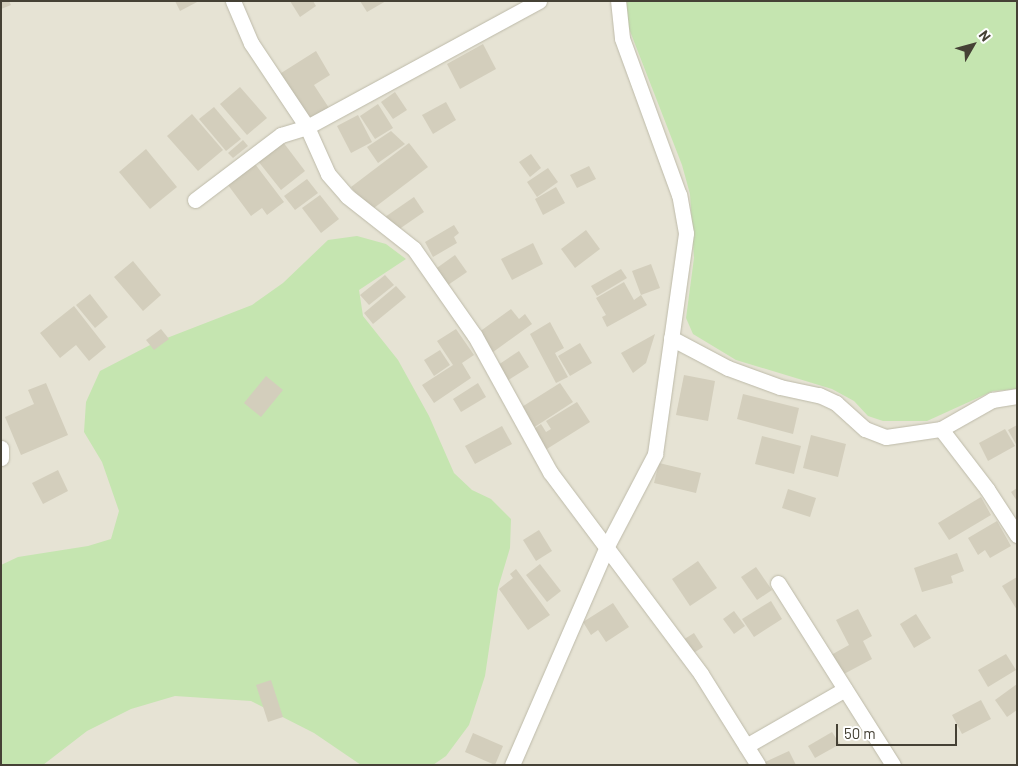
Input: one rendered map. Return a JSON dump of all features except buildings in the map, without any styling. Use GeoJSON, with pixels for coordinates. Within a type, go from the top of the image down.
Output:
{"type":"FeatureCollection","features":[{"type":"Feature","properties":{"kind":"street"},"geometry":{"type":"LineString","coordinates":[[233,1],[251,43],[308,127],[328,174],[347,196],[414,249],[475,336],[550,472],[702,674],[758,765]]}},
{"type":"Feature","properties":{"kind":"street"},"geometry":{"type":"LineString","coordinates":[[195,200],[281,135],[308,127],[539,1]]}},
{"type":"Feature","properties":{"kind":"street"},"geometry":{"type":"LineString","coordinates":[[512,765],[607,546],[655,454],[686,233],[679,194],[622,38],[618,1]]}},
{"type":"Feature","properties":{"kind":"street"},"geometry":{"type":"LineString","coordinates":[[671,338],[728,368],[780,387],[819,394],[836,404],[865,429],[886,438],[941,429],[992,400],[1017,396]]}},
{"type":"Feature","properties":{"kind":"street"},"geometry":{"type":"LineString","coordinates":[[941,429],[987,489],[1017,535]]}},
{"type":"Feature","properties":{"kind":"street"},"geometry":{"type":"LineString","coordinates":[[1,448],[1,458]]}},
{"type":"Feature","properties":{"kind":"street"},"geometry":{"type":"LineString","coordinates":[[778,583],[893,765]]}},
{"type":"Feature","properties":{"kind":"street"},"geometry":{"type":"LineString","coordinates":[[746,746],[845,689]]}},
{"type":"Feature","properties":{"kind":"shaded area"},"geometry":{"type":"Polygon","coordinates":[[[1,1],[1017,1],[1017,765],[1,765],[1,1]]]}},
{"type":"Feature","properties":{"kind":"green space"},"geometry":{"type":"Polygon","coordinates":[[[625,1],[1017,1],[1017,389],[993,391],[927,421],[883,421],[868,416],[854,401],[832,389],[736,360],[693,334],[686,318],[694,258],[690,194],[682,165],[628,26],[625,1]]]}},
{"type":"Feature","properties":{"kind":"green space"},"geometry":{"type":"Polygon","coordinates":[[[357,236],[386,244],[406,259],[359,290],[363,316],[398,360],[429,416],[454,473],[472,490],[491,499],[511,519],[510,548],[498,588],[485,676],[469,725],[446,756],[433,765],[361,765],[314,733],[251,701],[175,696],[131,709],[87,731],[43,765],[1,765],[1,565],[18,557],[88,546],[111,539],[119,511],[102,462],[84,432],[86,402],[100,371],[154,343],[252,305],[283,283],[328,240],[357,236]]]}}]}
